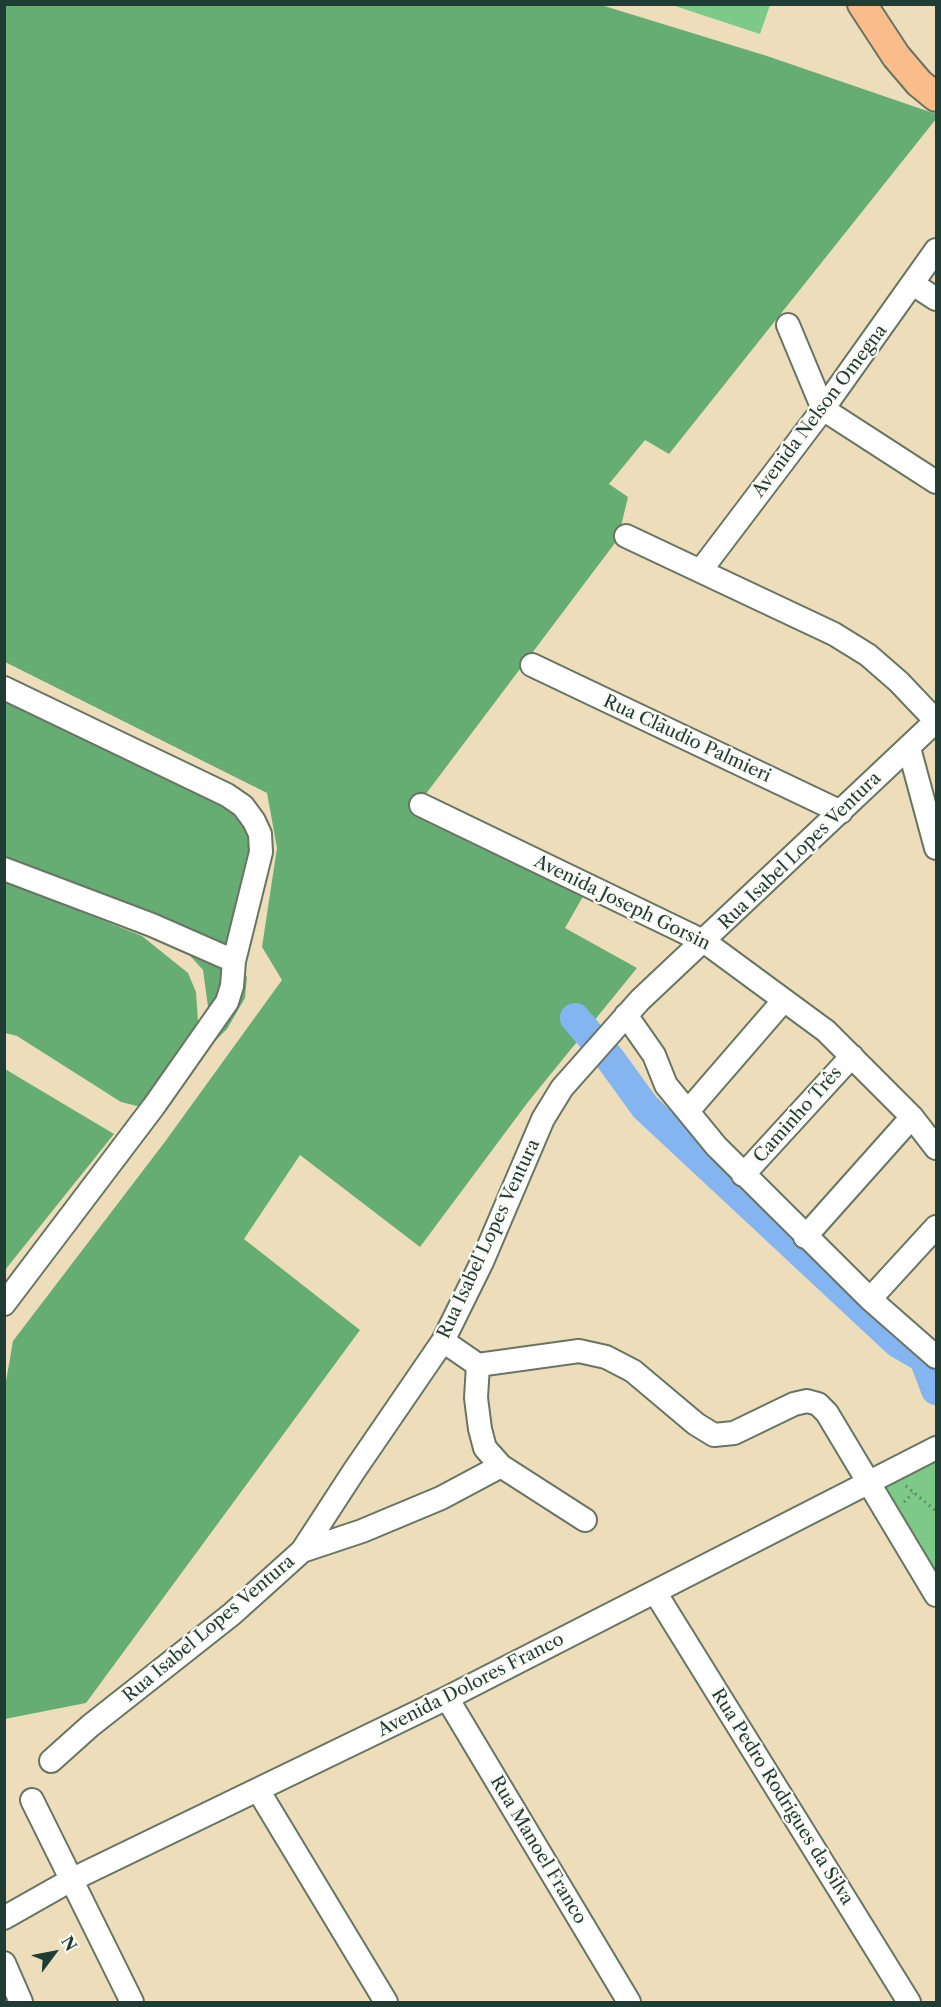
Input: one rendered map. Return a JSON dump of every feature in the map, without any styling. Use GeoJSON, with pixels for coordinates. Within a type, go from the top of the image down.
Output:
{"type":"FeatureCollection","features":[{"type":"Feature","properties":{"kind":"main road"},"geometry":{"type":"LineString","coordinates":[[862,4],[896,56],[919,83],[936,97]]}},
{"type":"Feature","properties":{"kind":"street","name":"Avenida Nelson Omegna"},"geometry":{"type":"LineString","coordinates":[[701,570],[823,409],[936,250]]}},
{"type":"Feature","properties":{"kind":"street"},"geometry":{"type":"LineString","coordinates":[[913,285],[936,299]]}},
{"type":"Feature","properties":{"kind":"street"},"geometry":{"type":"LineString","coordinates":[[788,325],[823,409],[936,482]]}},
{"type":"Feature","properties":{"kind":"street"},"geometry":{"type":"LineString","coordinates":[[626,536],[834,634],[868,656],[899,682],[936,721]]}},
{"type":"Feature","properties":{"kind":"street","name":"Rua Clãudio Palmieri"},"geometry":{"type":"LineString","coordinates":[[532,666],[841,812]]}},
{"type":"Feature","properties":{"kind":"street"},"geometry":{"type":"LineString","coordinates":[[4,688],[227,795],[243,806],[260,834],[261,852],[234,961],[232,987],[227,1002],[154,1106],[4,1304]]}},
{"type":"Feature","properties":{"kind":"street","name":"Rua Isabel Lopes Ventura"},"geometry":{"type":"LineString","coordinates":[[51,1761],[81,1733],[232,1614],[302,1551],[443,1341],[482,1263],[543,1119],[562,1088],[620,1022],[936,721]]}},
{"type":"Feature","properties":{"kind":"street"},"geometry":{"type":"LineString","coordinates":[[909,748],[936,848]]}},
{"type":"Feature","properties":{"kind":"street","name":"Avenida Joseph Gorsin"},"geometry":{"type":"LineString","coordinates":[[422,805],[705,942],[826,1031],[912,1117],[936,1149]]}},
{"type":"Feature","properties":{"kind":"street"},"geometry":{"type":"LineString","coordinates":[[4,870],[152,925],[234,961]]}},
{"type":"Feature","properties":{"kind":"street"},"geometry":{"type":"LineString","coordinates":[[688,1111],[784,1000]]}},
{"type":"Feature","properties":{"kind":"street"},"geometry":{"type":"LineString","coordinates":[[620,1022],[654,1055],[666,1085],[743,1175],[870,1299],[936,1357]]}},
{"type":"Feature","properties":{"kind":"street","name":"Caminho Três"},"geometry":{"type":"LineString","coordinates":[[743,1175],[852,1056]]}},
{"type":"Feature","properties":{"kind":"street"},"geometry":{"type":"LineString","coordinates":[[805,1237],[912,1117]]}},
{"type":"Feature","properties":{"kind":"street"},"geometry":{"type":"LineString","coordinates":[[870,1299],[936,1227]]}},
{"type":"Feature","properties":{"kind":"street"},"geometry":{"type":"LineString","coordinates":[[443,1341],[478,1365],[579,1351],[606,1357],[633,1371],[696,1424],[714,1435],[734,1433],[779,1410],[807,1401],[818,1404],[827,1413],[936,1595]]}},
{"type":"Feature","properties":{"kind":"street"},"geometry":{"type":"LineString","coordinates":[[478,1365],[476,1398],[485,1448],[501,1466],[585,1520]]}},
{"type":"Feature","properties":{"kind":"street","name":"Avenida Dolores Franco"},"geometry":{"type":"LineString","coordinates":[[4,1918],[71,1880],[447,1698],[936,1448]]}},
{"type":"Feature","properties":{"kind":"street"},"geometry":{"type":"LineString","coordinates":[[302,1551],[362,1532],[441,1498],[501,1466]]}},
{"type":"Feature","properties":{"kind":"street","name":"Rua Pedro Rodrigues da Silva"},"geometry":{"type":"LineString","coordinates":[[655,1592],[909,2002]]}},
{"type":"Feature","properties":{"kind":"street","name":"Rua Manoel Franco"},"geometry":{"type":"LineString","coordinates":[[447,1698],[629,2002]]}},
{"type":"Feature","properties":{"kind":"street"},"geometry":{"type":"LineString","coordinates":[[258,1790],[386,2002]]}},
{"type":"Feature","properties":{"kind":"street"},"geometry":{"type":"LineString","coordinates":[[32,1800],[132,2002]]}},
{"type":"Feature","properties":{"kind":"street"},"geometry":{"type":"LineString","coordinates":[[4,1963],[21,2002]]}},
{"type":"Feature","properties":{"kind":"path"},"geometry":{"type":"LineString","coordinates":[[913,1493],[936,1511]]}},
{"type":"Feature","properties":{"kind":"green space"},"geometry":{"type":"Polygon","coordinates":[[[5,5],[601,5],[767,56],[936,114],[936,119],[669,454],[645,440],[609,484],[628,497],[618,539],[419,803],[585,893],[565,928],[637,968],[528,1102],[420,1247],[300,1155],[244,1239],[360,1330],[86,1703],[5,1719],[4,1393],[13,1341],[164,1143],[282,980],[262,947],[277,848],[267,793],[5,662],[5,5]]]}},
{"type":"Feature","properties":{"kind":"green space"},"geometry":{"type":"Polygon","coordinates":[[[672,5],[770,5],[760,34],[672,5]]]}},
{"type":"Feature","properties":{"kind":"green space"},"geometry":{"type":"Polygon","coordinates":[[[4,695],[235,810],[254,840],[245,954],[5,861],[4,695]]]}},
{"type":"Feature","properties":{"kind":"green space"},"geometry":{"type":"Polygon","coordinates":[[[4,881],[142,936],[188,973],[196,992],[198,1021],[193,1065],[141,1107],[121,1102],[17,1036],[5,1033],[4,881]]]}},
{"type":"Feature","properties":{"kind":"green space"},"geometry":{"type":"Polygon","coordinates":[[[175,939],[234,963],[247,977],[245,998],[227,1029],[204,1052],[209,1014],[203,970],[175,939]]]}},
{"type":"Feature","properties":{"kind":"green space"},"geometry":{"type":"Polygon","coordinates":[[[5,1069],[114,1134],[5,1270],[5,1069]]]}},
{"type":"Feature","properties":{"kind":"green space"},"geometry":{"type":"Polygon","coordinates":[[[936,1453],[936,1585],[876,1485],[936,1453]]]}},
{"type":"Feature","properties":{"kind":"waterway"},"geometry":{"type":"LineString","coordinates":[[575,1018],[611,1060],[645,1107],[898,1343],[924,1358],[936,1390]]}}]}
